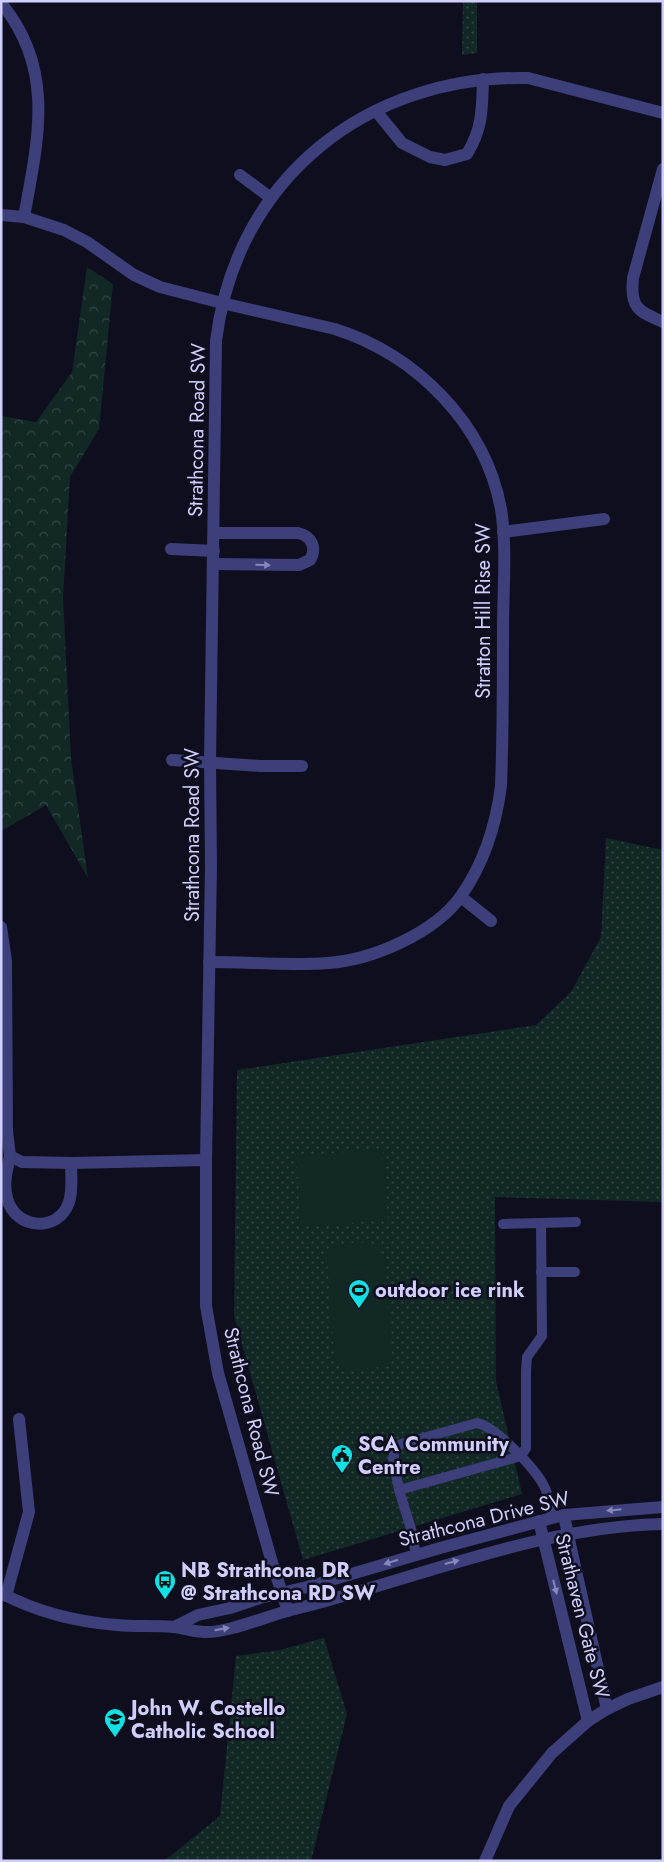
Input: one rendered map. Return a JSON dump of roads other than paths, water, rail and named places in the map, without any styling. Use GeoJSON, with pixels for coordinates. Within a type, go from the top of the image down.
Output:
{"type":"FeatureCollection","features":[{"type":"Feature","properties":{"kind":"street"},"geometry":{"type":"LineString","coordinates":[[1,4],[17,26],[24,40],[35,73],[38,92],[39,110],[33,166],[24,217]]}},
{"type":"Feature","properties":{"kind":"street","name":"Strathcona Road SW"},"geometry":{"type":"LineString","coordinates":[[288,1611],[218,1373],[206,1306],[210,762],[216,341],[222,304],[228,281],[240,252],[258,218],[285,180],[336,135],[376,110],[419,92],[461,82],[483,79],[528,78],[663,113]]}},
{"type":"Feature","properties":{"kind":"street"},"geometry":{"type":"LineString","coordinates":[[376,110],[402,143],[430,157],[445,160],[456,158],[467,154],[473,144],[482,119],[483,79]]}},
{"type":"Feature","properties":{"kind":"street"},"geometry":{"type":"LineString","coordinates":[[663,168],[633,278],[631,295],[638,309],[663,322]]}},
{"type":"Feature","properties":{"kind":"street"},"geometry":{"type":"LineString","coordinates":[[240,175],[271,198]]}},
{"type":"Feature","properties":{"kind":"street","name":"Stratton Hill Rise SW"},"geometry":{"type":"LineString","coordinates":[[1,215],[24,217],[50,224],[78,236],[134,275],[149,283],[222,304],[317,324],[352,334],[388,352],[423,377],[453,408],[480,449],[495,487],[501,509],[503,532],[501,786],[498,807],[488,844],[461,897],[428,926],[409,938],[370,955],[328,963],[210,962]]}},
{"type":"Feature","properties":{"kind":"street"},"geometry":{"type":"LineString","coordinates":[[503,532],[604,519]]}},
{"type":"Feature","properties":{"kind":"street"},"geometry":{"type":"LineString","coordinates":[[214,533],[298,533],[309,538],[314,549],[310,560],[299,566],[214,564]]}},
{"type":"Feature","properties":{"kind":"street"},"geometry":{"type":"LineString","coordinates":[[171,549],[214,551]]}},
{"type":"Feature","properties":{"kind":"street"},"geometry":{"type":"LineString","coordinates":[[172,760],[260,766],[302,766]]}},
{"type":"Feature","properties":{"kind":"street"},"geometry":{"type":"LineString","coordinates":[[461,897],[492,921]]}},
{"type":"Feature","properties":{"kind":"street"},"geometry":{"type":"LineString","coordinates":[[1,927],[6,961],[7,1131],[10,1156],[6,1179],[7,1198],[13,1212],[24,1221],[37,1224],[53,1221],[65,1210],[71,1195],[71,1163]]}},
{"type":"Feature","properties":{"kind":"street"},"geometry":{"type":"LineString","coordinates":[[10,1156],[22,1162],[71,1163],[206,1160]]}},
{"type":"Feature","properties":{"kind":"street"},"geometry":{"type":"LineString","coordinates":[[4,1594],[29,1512],[19,1418]]}},
{"type":"Feature","properties":{"kind":"street","name":"Strathcona Drive SW"},"geometry":{"type":"LineString","coordinates":[[174,1627],[198,1615],[230,1608],[558,1516],[663,1507]]}},
{"type":"Feature","properties":{"kind":"street","name":"Strathaven Gate SW"},"geometry":{"type":"LineString","coordinates":[[558,1516],[568,1535],[606,1709]]}},
{"type":"Feature","properties":{"kind":"street","name":"Strathaven Gate SW"},"geometry":{"type":"LineString","coordinates":[[539,1521],[588,1720]]}},
{"type":"Feature","properties":{"kind":"street","name":"Strathcona Drive SW"},"geometry":{"type":"LineString","coordinates":[[4,1594],[49,1612],[95,1623],[118,1626],[174,1627],[204,1632],[234,1627],[441,1566],[543,1540],[620,1527],[663,1524]]}},
{"type":"Feature","properties":{"kind":"street"},"geometry":{"type":"LineString","coordinates":[[485,1861],[509,1806],[552,1752],[588,1720],[606,1709],[663,1687]]}},
{"type":"Feature","properties":{"kind":"lane"},"geometry":{"type":"LineString","coordinates":[[503,1224],[576,1222]]}},
{"type":"Feature","properties":{"kind":"lane"},"geometry":{"type":"LineString","coordinates":[[399,1490],[520,1456],[526,1448],[527,1357],[542,1336],[540,1223]]}},
{"type":"Feature","properties":{"kind":"lane"},"geometry":{"type":"LineString","coordinates":[[541,1272],[575,1272]]}},
{"type":"Feature","properties":{"kind":"lane"},"geometry":{"type":"LineString","coordinates":[[416,1555],[412,1532],[399,1490],[393,1459],[395,1449],[401,1444],[477,1423],[483,1424],[498,1435],[531,1466],[543,1482],[558,1516]]}},
{"type":"Feature","properties":{"kind":"place","name":"outdoor ice rink"},"geometry":{"type":"Point","coordinates":[359,1309]}},
{"type":"Feature","properties":{"kind":"place","name":"SCA Community Centre"},"geometry":{"type":"Point","coordinates":[342,1474]}},
{"type":"Feature","properties":{"kind":"place","name":"NB Strathcona DR @ Strathcona RD SW"},"geometry":{"type":"Point","coordinates":[165,1600]}},
{"type":"Feature","properties":{"kind":"place","name":"John W. Costello Catholic School"},"geometry":{"type":"Point","coordinates":[115,1738]}}]}
